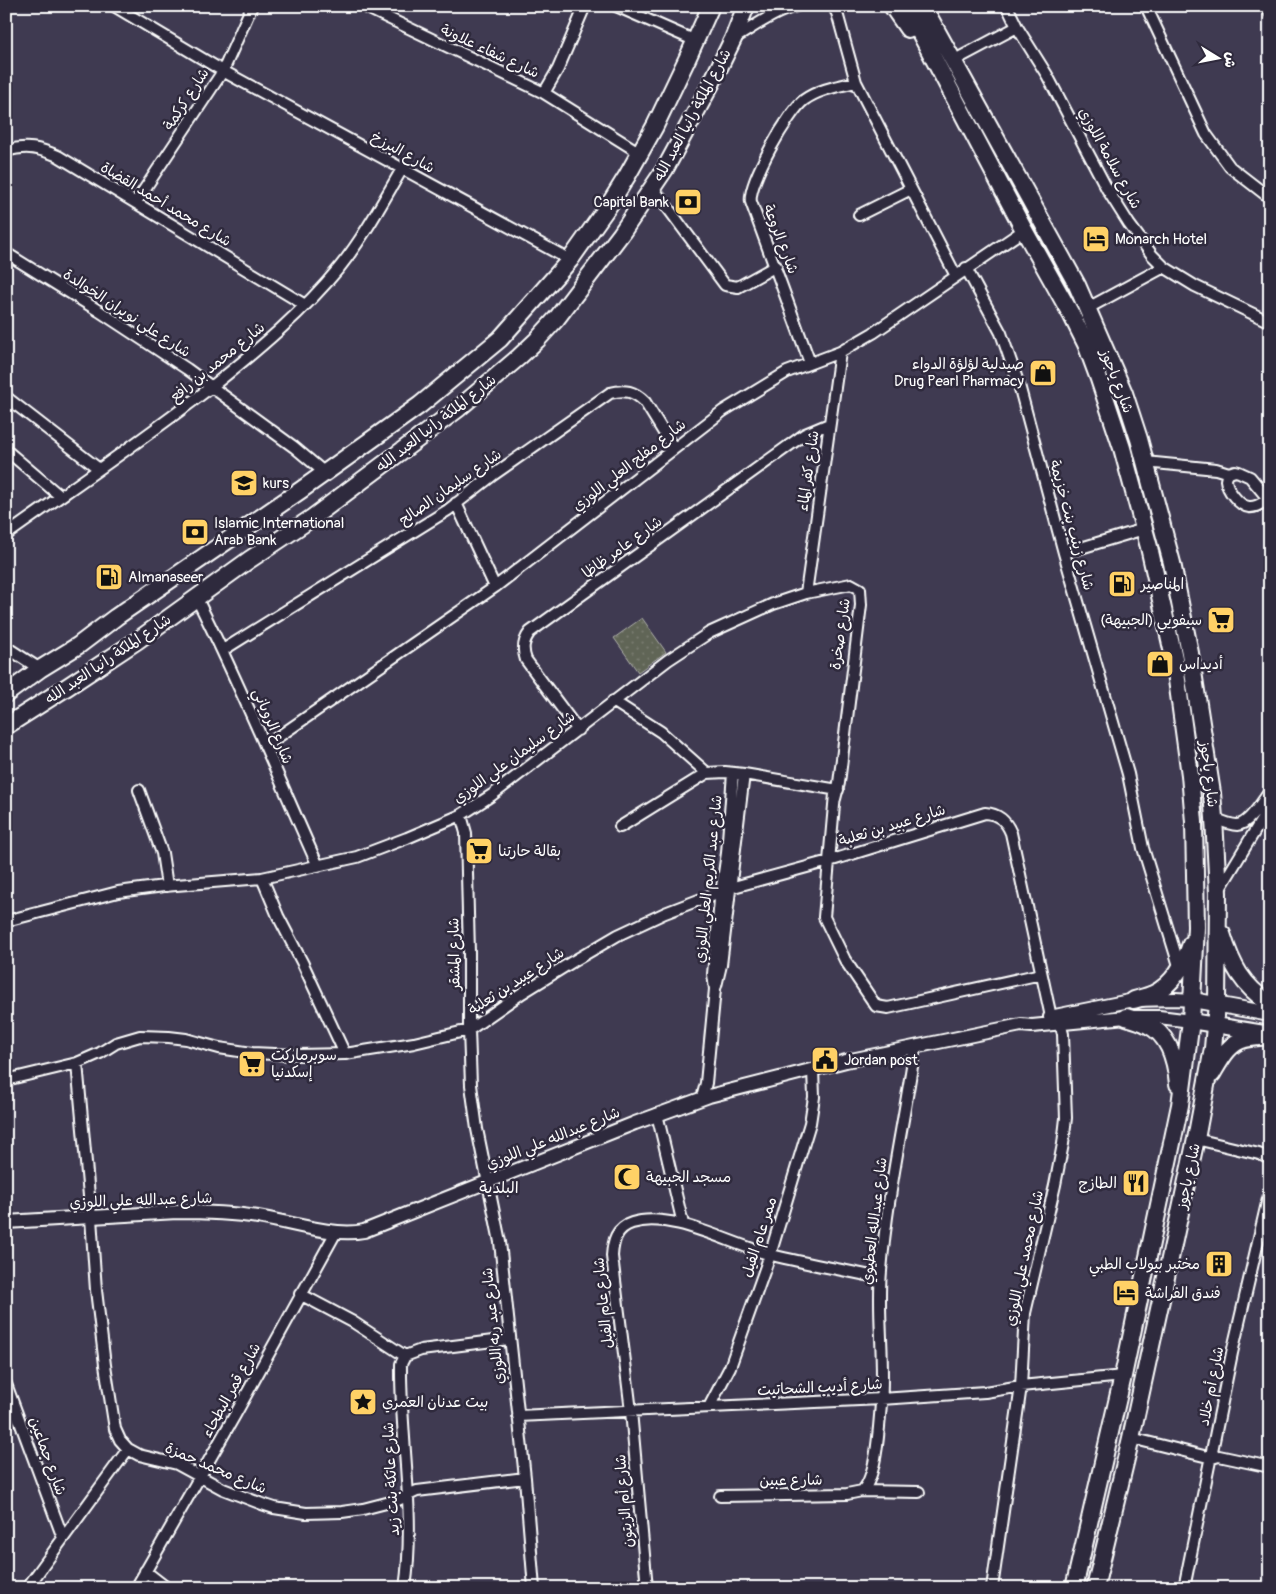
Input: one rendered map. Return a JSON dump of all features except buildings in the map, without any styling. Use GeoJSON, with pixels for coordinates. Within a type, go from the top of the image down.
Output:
{"type":"FeatureCollection","features":[{"type":"Feature","properties":{"kind":"main road","name":"شارع الملكة رانيا العبد الله"},"geometry":{"type":"LineString","coordinates":[[6,694],[40,669],[79,645],[116,616],[325,473],[420,405],[500,338],[570,260],[609,204],[640,154],[663,110],[711,6]]}},
{"type":"Feature","properties":{"kind":"main road"},"geometry":{"type":"LineString","coordinates":[[744,11],[756,6]]}},
{"type":"Feature","properties":{"kind":"main road"},"geometry":{"type":"LineString","coordinates":[[892,6],[907,28],[945,97],[956,113],[961,112]]}},
{"type":"Feature","properties":{"kind":"main road","name":"شارع ياجوز"},"geometry":{"type":"LineString","coordinates":[[906,6],[1086,344],[1110,410],[1144,529],[1174,658],[1184,725],[1194,822],[1196,927],[1191,1022],[1180,1105],[1123,1376],[1074,1588]]}},
{"type":"Feature","properties":{"kind":"main road","name":"شارع ياجوز"},"geometry":{"type":"LineString","coordinates":[[923,6],[1077,285],[1124,393],[1172,563],[1201,716],[1214,818],[1218,893],[1217,1004],[1216,1026],[1208,1080],[1131,1438],[1095,1588]]}},
{"type":"Feature","properties":{"kind":"main road","name":"شارع الملكة رانيا العبد الله"},"geometry":{"type":"LineString","coordinates":[[6,726],[83,677],[312,518],[459,408],[519,357],[557,318],[621,234],[653,188],[678,146],[733,39],[744,11]]}},
{"type":"Feature","properties":{"kind":"main road"},"geometry":{"type":"LineString","coordinates":[[1217,921],[1226,948],[1238,973],[1256,995],[1270,1004]]}},
{"type":"Feature","properties":{"kind":"main road"},"geometry":{"type":"LineString","coordinates":[[1134,1000],[1154,994],[1169,983],[1180,969],[1188,954],[1196,927]]}},
{"type":"Feature","properties":{"kind":"main road"},"geometry":{"type":"LineString","coordinates":[[1193,1000],[1270,1014]]}},
{"type":"Feature","properties":{"kind":"main road"},"geometry":{"type":"LineString","coordinates":[[1126,1016],[1150,1026],[1169,1047],[1174,1059],[1180,1105]]}},
{"type":"Feature","properties":{"kind":"main road"},"geometry":{"type":"LineString","coordinates":[[1191,1022],[1270,1035]]}},
{"type":"Feature","properties":{"kind":"main road"},"geometry":{"type":"LineString","coordinates":[[1208,1080],[1226,1052],[1235,1044],[1246,1038],[1270,1035]]}},
{"type":"Feature","properties":{"kind":"street","name":"شارع البرزخ"},"geometry":{"type":"LineString","coordinates":[[114,6],[223,71],[570,260]]}},
{"type":"Feature","properties":{"kind":"street","name":"شارع كركمة"},"geometry":{"type":"LineString","coordinates":[[136,202],[223,71],[252,6]]}},
{"type":"Feature","properties":{"kind":"street","name":"شارع شفاء علاونة"},"geometry":{"type":"LineString","coordinates":[[363,6],[544,93],[558,69],[585,6]]}},
{"type":"Feature","properties":{"kind":"street"},"geometry":{"type":"LineString","coordinates":[[616,6],[696,41]]}},
{"type":"Feature","properties":{"kind":"street"},"geometry":{"type":"LineString","coordinates":[[733,39],[772,16],[796,6]]}},
{"type":"Feature","properties":{"kind":"street"},"geometry":{"type":"LineString","coordinates":[[833,6],[837,13],[856,82],[956,276]]}},
{"type":"Feature","properties":{"kind":"street","name":"شارع سلامة اللوزي"},"geometry":{"type":"LineString","coordinates":[[1007,6],[1017,27],[1047,75],[1107,189],[1124,217],[1152,255],[1164,267],[1194,286],[1270,322]]}},
{"type":"Feature","properties":{"kind":"street"},"geometry":{"type":"LineString","coordinates":[[1146,6],[1206,134],[1230,167],[1270,198]]}},
{"type":"Feature","properties":{"kind":"street"},"geometry":{"type":"LineString","coordinates":[[1267,6],[1270,13]]}},
{"type":"Feature","properties":{"kind":"street"},"geometry":{"type":"LineString","coordinates":[[952,60],[1017,27]]}},
{"type":"Feature","properties":{"kind":"street","name":"شارع الروعة"},"geometry":{"type":"LineString","coordinates":[[810,363],[751,202],[751,192],[756,178],[781,130],[803,100],[825,90],[856,82]]}},
{"type":"Feature","properties":{"kind":"street"},"geometry":{"type":"LineString","coordinates":[[544,93],[640,154]]}},
{"type":"Feature","properties":{"kind":"street","name":"شارع محمد أحمد القضاة"},"geometry":{"type":"LineString","coordinates":[[6,151],[31,147],[58,156],[306,305]]}},
{"type":"Feature","properties":{"kind":"street","name":"شارع محمد بن رافع"},"geometry":{"type":"LineString","coordinates":[[6,535],[148,436],[258,350],[306,305],[340,267],[370,225],[402,169]]}},
{"type":"Feature","properties":{"kind":"street"},"geometry":{"type":"LineString","coordinates":[[653,188],[725,284],[738,287],[776,266]]}},
{"type":"Feature","properties":{"kind":"street"},"geometry":{"type":"LineString","coordinates":[[859,215],[911,189]]}},
{"type":"Feature","properties":{"kind":"street","name":"شارع مفلح العلي اللوزي"},"geometry":{"type":"LineString","coordinates":[[264,746],[496,587],[723,411],[787,372],[840,352],[873,333],[1024,230]]}},
{"type":"Feature","properties":{"kind":"street","name":"شارع علي نويران الخوالدة"},"geometry":{"type":"LineString","coordinates":[[6,253],[158,349],[294,447],[325,473]]}},
{"type":"Feature","properties":{"kind":"street"},"geometry":{"type":"LineString","coordinates":[[1088,308],[1164,267]]}},
{"type":"Feature","properties":{"kind":"street","name":"شارع زينب بنت خزيمة"},"geometry":{"type":"LineString","coordinates":[[966,268],[1001,332],[1011,359],[1064,553],[1128,774],[1143,848],[1180,969]]}},
{"type":"Feature","properties":{"kind":"street","name":"شارع كفر الماء"},"geometry":{"type":"LineString","coordinates":[[806,594],[840,352]]}},
{"type":"Feature","properties":{"kind":"street","name":"شارع سليمان الصالح"},"geometry":{"type":"LineString","coordinates":[[223,650],[361,565],[456,503],[610,393],[620,390],[629,391],[645,402],[674,449]]}},
{"type":"Feature","properties":{"kind":"street"},"geometry":{"type":"LineString","coordinates":[[6,396],[99,470]]}},
{"type":"Feature","properties":{"kind":"street","name":"شارع عامر ظاظا"},"geometry":{"type":"LineString","coordinates":[[578,730],[526,660],[523,649],[524,642],[530,632],[805,434],[829,424]]}},
{"type":"Feature","properties":{"kind":"street"},"geometry":{"type":"LineString","coordinates":[[6,450],[60,496]]}},
{"type":"Feature","properties":{"kind":"street"},"geometry":{"type":"LineString","coordinates":[[1145,462],[1216,469],[1229,473],[1239,472],[1250,477],[1268,500],[1254,507],[1244,506],[1228,486],[1226,480],[1229,473]]}},
{"type":"Feature","properties":{"kind":"street"},"geometry":{"type":"LineString","coordinates":[[456,503],[496,587]]}},
{"type":"Feature","properties":{"kind":"street"},"geometry":{"type":"LineString","coordinates":[[1064,553],[1144,529]]}},
{"type":"Feature","properties":{"kind":"street","name":"شارع سليمان علي اللوزي"},"geometry":{"type":"LineString","coordinates":[[6,921],[118,892],[262,878],[357,857],[407,838],[461,815],[492,795],[613,701],[668,660],[709,633],[774,604],[806,594],[851,584],[858,587],[861,592]]}},
{"type":"Feature","properties":{"kind":"street","name":"شارع صخرة"},"geometry":{"type":"LineString","coordinates":[[861,592],[862,606],[836,793],[824,917],[845,960],[876,1006],[888,1008],[1041,974]]}},
{"type":"Feature","properties":{"kind":"street","name":"شارع الروياني"},"geometry":{"type":"LineString","coordinates":[[197,599],[246,700],[264,746],[318,866]]}},
{"type":"Feature","properties":{"kind":"street"},"geometry":{"type":"LineString","coordinates":[[6,647],[40,669]]}},
{"type":"Feature","properties":{"kind":"street"},"geometry":{"type":"LineString","coordinates":[[613,701],[661,732],[707,773]]}},
{"type":"Feature","properties":{"kind":"street"},"geometry":{"type":"LineString","coordinates":[[620,827],[707,773],[739,773],[836,793]]}},
{"type":"Feature","properties":{"kind":"street","name":"شارع عبد الكريم العلي اللوزي"},"geometry":{"type":"LineString","coordinates":[[702,1098],[706,1083],[715,989],[720,974],[726,890],[739,773]]}},
{"type":"Feature","properties":{"kind":"street"},"geometry":{"type":"LineString","coordinates":[[139,790],[162,853],[167,886]]}},
{"type":"Feature","properties":{"kind":"street"},"geometry":{"type":"LineString","coordinates":[[1214,818],[1232,824],[1241,824],[1250,817],[1270,791]]}},
{"type":"Feature","properties":{"kind":"street"},"geometry":{"type":"LineString","coordinates":[[1218,893],[1270,806]]}},
{"type":"Feature","properties":{"kind":"street","name":"شارع عبيد بن ثعلبة"},"geometry":{"type":"LineString","coordinates":[[6,1080],[77,1064],[116,1044],[140,1036],[177,1038],[252,1053],[297,1056],[344,1054],[414,1043],[469,1030],[531,988],[618,935],[665,913],[726,890],[829,861],[978,814],[992,813],[998,816]]}},
{"type":"Feature","properties":{"kind":"street","name":"شارع المشقر"},"geometry":{"type":"LineString","coordinates":[[461,815],[466,833],[469,1030],[473,1094],[477,1129],[488,1181]]}},
{"type":"Feature","properties":{"kind":"street","name":"شارع محمد علي اللوزي"},"geometry":{"type":"LineString","coordinates":[[992,1588],[1021,1386],[1025,1313],[1055,1185],[1066,1118],[1063,1034],[1055,1020],[1041,974],[1012,834],[1004,820],[998,816]]}},
{"type":"Feature","properties":{"kind":"street"},"geometry":{"type":"LineString","coordinates":[[262,878],[278,916],[303,964],[344,1054]]}},
{"type":"Feature","properties":{"kind":"street","name":"شارع عبدالله علي اللوزي"},"geometry":{"type":"LineString","coordinates":[[1055,1020],[1134,1000],[1193,1000]]}},
{"type":"Feature","properties":{"kind":"street","name":"شارع عبدالله علي اللوزي"},"geometry":{"type":"LineString","coordinates":[[6,1222],[177,1212],[220,1213],[256,1217],[336,1232],[364,1231],[657,1114],[702,1098],[813,1069],[1028,1022],[1126,1016],[1159,1017],[1191,1022]]}},
{"type":"Feature","properties":{"kind":"street","name":"شارع عبدالله العطيوي"},"geometry":{"type":"LineString","coordinates":[[881,1400],[880,1278],[898,1146],[915,1047]]}},
{"type":"Feature","properties":{"kind":"street"},"geometry":{"type":"LineString","coordinates":[[28,1588],[128,1449],[120,1440],[115,1429],[105,1365],[96,1290],[77,1064]]}},
{"type":"Feature","properties":{"kind":"street","name":"ممر عام الفيل"},"geometry":{"type":"LineString","coordinates":[[709,1407],[733,1359],[770,1255],[810,1123],[814,1097],[813,1069]]}},
{"type":"Feature","properties":{"kind":"street"},"geometry":{"type":"LineString","coordinates":[[657,1114],[683,1224]]}},
{"type":"Feature","properties":{"kind":"street"},"geometry":{"type":"LineString","coordinates":[[1196,1139],[1259,1154],[1270,1160]]}},
{"type":"Feature","properties":{"kind":"street","name":"شارع عبد ربه اللوزي"},"geometry":{"type":"LineString","coordinates":[[488,1181],[500,1242],[534,1588]]}},
{"type":"Feature","properties":{"kind":"street","name":"شارع أم خلاد"},"geometry":{"type":"LineString","coordinates":[[1184,1588],[1232,1353],[1270,1190]]}},
{"type":"Feature","properties":{"kind":"street","name":"شارع عام الفيل"},"geometry":{"type":"LineString","coordinates":[[631,1411],[612,1256],[616,1234],[622,1227],[650,1220],[683,1224],[770,1255],[880,1278]]}},
{"type":"Feature","properties":{"kind":"street","name":"شارع قمر البطحاء"},"geometry":{"type":"LineString","coordinates":[[136,1588],[336,1232]]}},
{"type":"Feature","properties":{"kind":"street"},"geometry":{"type":"LineString","coordinates":[[300,1294],[353,1322],[405,1356],[421,1350],[509,1338]]}},
{"type":"Feature","properties":{"kind":"street","name":"شارع عاتكة بنت زيد"},"geometry":{"type":"LineString","coordinates":[[405,1356],[401,1364],[401,1378],[410,1530],[405,1588]]}},
{"type":"Feature","properties":{"kind":"street","name":"شارع أديب الشحاتيت"},"geometry":{"type":"LineString","coordinates":[[518,1416],[881,1400],[985,1392],[1021,1386],[1123,1376]]}},
{"type":"Feature","properties":{"kind":"street","name":"شارع جماعين"},"geometry":{"type":"LineString","coordinates":[[7,1390],[63,1538]]}},
{"type":"Feature","properties":{"kind":"street"},"geometry":{"type":"LineString","coordinates":[[862,1491],[867,1487],[870,1480],[877,1443],[881,1400]]}},
{"type":"Feature","properties":{"kind":"street","name":"شارع أم الزيتون"},"geometry":{"type":"LineString","coordinates":[[631,1411],[647,1588]]}},
{"type":"Feature","properties":{"kind":"street"},"geometry":{"type":"LineString","coordinates":[[1131,1438],[1212,1458],[1220,1456],[1270,1467]]}},
{"type":"Feature","properties":{"kind":"street","name":"شارع محمد حمزة"},"geometry":{"type":"LineString","coordinates":[[128,1449],[139,1455],[177,1464],[223,1489],[274,1508],[306,1513],[363,1510],[398,1500],[417,1491],[524,1478]]}},
{"type":"Feature","properties":{"kind":"street","name":"شارع عبين"},"geometry":{"type":"LineString","coordinates":[[720,1496],[847,1494],[862,1491],[919,1492]]}},
{"type":"Feature","properties":{"kind":"street"},"geometry":{"type":"LineString","coordinates":[[145,1571],[167,1588]]}},
{"type":"Feature","properties":{"kind":"green space"},"geometry":{"type":"Polygon","coordinates":[[[642,618],[666,652],[638,672],[614,638],[642,618]]]}},
{"type":"Feature","properties":{"kind":"place","name":"Capital Bank"},"geometry":{"type":"Point","coordinates":[688,202]}},
{"type":"Feature","properties":{"kind":"place","name":"Monarch Hotel"},"geometry":{"type":"Point","coordinates":[1096,239]}},
{"type":"Feature","properties":{"kind":"place","name":"صيدلية لؤلؤة الدواء Drug Pearl Pharmacy"},"geometry":{"type":"Point","coordinates":[1043,373]}},
{"type":"Feature","properties":{"kind":"place","name":"kurs"},"geometry":{"type":"Point","coordinates":[244,483]}},
{"type":"Feature","properties":{"kind":"place","name":"Islamic International Arab Bank"},"geometry":{"type":"Point","coordinates":[195,532]}},
{"type":"Feature","properties":{"kind":"place","name":"Almanaseer"},"geometry":{"type":"Point","coordinates":[109,577]}},
{"type":"Feature","properties":{"kind":"place","name":"المناصير"},"geometry":{"type":"Point","coordinates":[1122,584]}},
{"type":"Feature","properties":{"kind":"place","name":"سيفويي (الجبيهة)"},"geometry":{"type":"Point","coordinates":[1221,620]}},
{"type":"Feature","properties":{"kind":"place","name":"أديداس"},"geometry":{"type":"Point","coordinates":[1160,664]}},
{"type":"Feature","properties":{"kind":"place","name":"بقالة حارتنا"},"geometry":{"type":"Point","coordinates":[479,851]}},
{"type":"Feature","properties":{"kind":"place","name":"Jordan post"},"geometry":{"type":"Point","coordinates":[825,1060]}},
{"type":"Feature","properties":{"kind":"place","name":"سوبرماركت إسكدنيا"},"geometry":{"type":"Point","coordinates":[252,1064]}},
{"type":"Feature","properties":{"kind":"place","name":"مسجد الجبيهة"},"geometry":{"type":"Point","coordinates":[627,1177]}},
{"type":"Feature","properties":{"kind":"place","name":"الطازج"},"geometry":{"type":"Point","coordinates":[1136,1183]}},
{"type":"Feature","properties":{"kind":"place","name":"مختبر بيولاب الطبي"},"geometry":{"type":"Point","coordinates":[1219,1264]}},
{"type":"Feature","properties":{"kind":"place","name":"فندق الفراشة"},"geometry":{"type":"Point","coordinates":[1126,1293]}},
{"type":"Feature","properties":{"kind":"place","name":"بيت عدنان العمري"},"geometry":{"type":"Point","coordinates":[363,1402]}},
{"type":"Feature","properties":{"kind":"district","name":"البلدية"},"geometry":{"type":"Point","coordinates":[499,1187]}}]}
